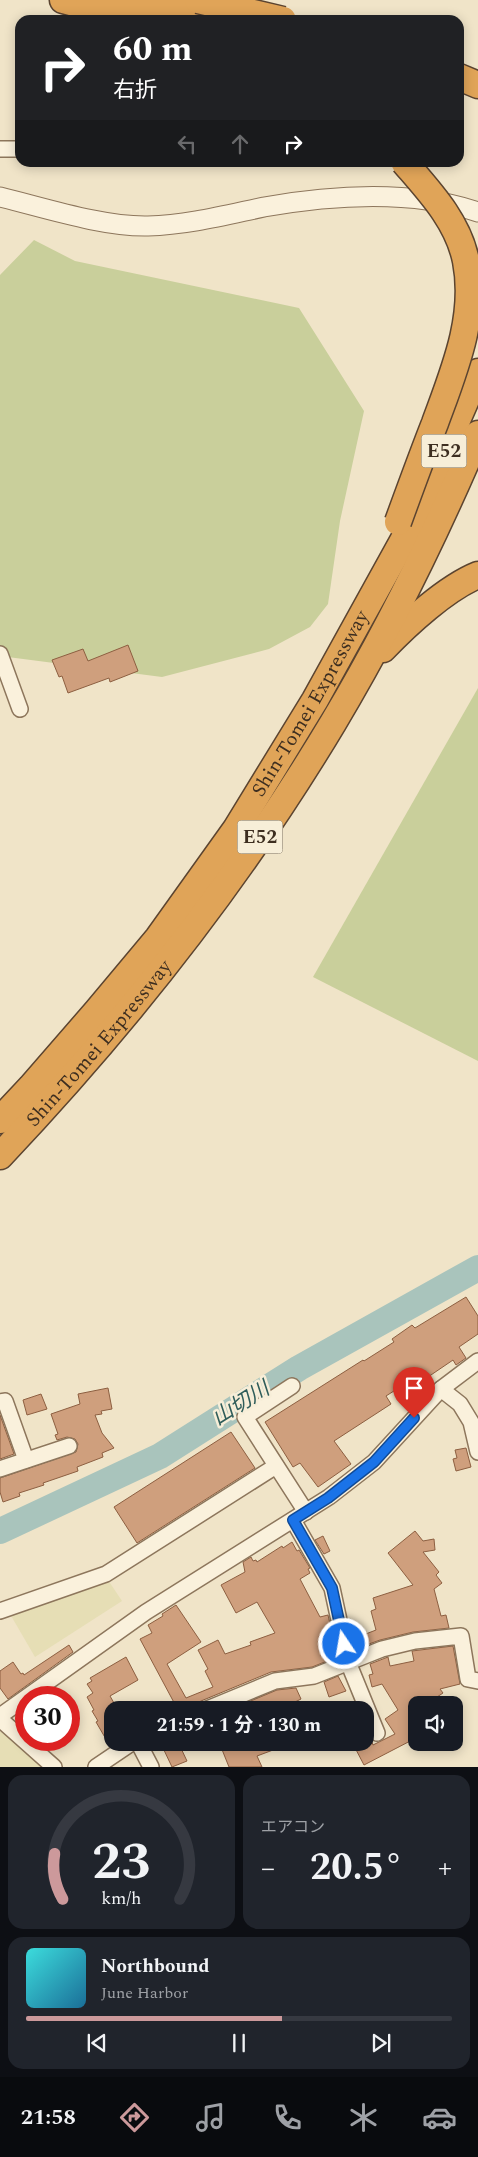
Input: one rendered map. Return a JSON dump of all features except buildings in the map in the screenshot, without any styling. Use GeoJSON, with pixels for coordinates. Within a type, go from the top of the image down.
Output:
{"type":"FeatureCollection","features":[{"type":"Feature","properties":{"kind":"highway"},"geometry":{"type":"LineString","coordinates":[[63,0],[140,13],[165,15]]}},
{"type":"Feature","properties":{"kind":"highway"},"geometry":{"type":"LineString","coordinates":[[88,0],[140,13]]}},
{"type":"Feature","properties":{"kind":"highway"},"geometry":{"type":"LineString","coordinates":[[198,0],[262,15]]}},
{"type":"Feature","properties":{"kind":"highway"},"geometry":{"type":"LineString","coordinates":[[464,79],[478,85]]}},
{"type":"Feature","properties":{"kind":"highway"},"geometry":{"type":"LineString","coordinates":[[464,93],[478,99]]}},
{"type":"Feature","properties":{"kind":"highway"},"geometry":{"type":"LineString","coordinates":[[408,167],[436,198],[454,228],[466,261],[468,311],[458,359],[412,530]]}},
{"type":"Feature","properties":{"kind":"highway","name":"Shin-Tomei Expressway"},"geometry":{"type":"LineString","coordinates":[[0,1120],[40,1096],[114,1029],[217,898],[290,791],[333,723],[407,590],[412,530],[478,372]]}},
{"type":"Feature","properties":{"kind":"highway","name":"Shin-Tomei Expressway"},"geometry":{"type":"LineString","coordinates":[[0,1156],[40,1096],[158,938],[236,829],[315,700],[412,530],[478,434]]}},
{"type":"Feature","properties":{"kind":"highway"},"geometry":{"type":"LineString","coordinates":[[363,670],[389,642],[442,596],[477,575]]}},
{"type":"Feature","properties":{"kind":"street"},"geometry":{"type":"LineString","coordinates":[[253,15],[259,0]]}},
{"type":"Feature","properties":{"kind":"street"},"geometry":{"type":"LineString","coordinates":[[0,149],[15,149]]}},
{"type":"Feature","properties":{"kind":"street"},"geometry":{"type":"LineString","coordinates":[[3,201],[103,221],[147,226],[185,224],[298,202],[361,197],[435,202],[478,212]]}},
{"type":"Feature","properties":{"kind":"street"},"geometry":{"type":"LineString","coordinates":[[0,654],[20,709]]}},
{"type":"Feature","properties":{"kind":"street"},"geometry":{"type":"LineString","coordinates":[[54,1767],[0,1717],[146,1612],[328,1498],[374,1462],[441,1389],[478,1361]]}},
{"type":"Feature","properties":{"kind":"street"},"geometry":{"type":"LineString","coordinates":[[292,1386],[245,1417],[276,1466],[332,1588],[348,1662],[377,1733]]}},
{"type":"Feature","properties":{"kind":"street"},"geometry":{"type":"LineString","coordinates":[[441,1389],[460,1404],[471,1422],[478,1452]]}},
{"type":"Feature","properties":{"kind":"street"},"geometry":{"type":"LineString","coordinates":[[0,1402],[4,1401],[26,1460]]}},
{"type":"Feature","properties":{"kind":"street"},"geometry":{"type":"LineString","coordinates":[[0,1469],[70,1446]]}},
{"type":"Feature","properties":{"kind":"street"},"geometry":{"type":"LineString","coordinates":[[0,1611],[106,1574],[276,1466]]}},
{"type":"Feature","properties":{"kind":"street"},"geometry":{"type":"LineString","coordinates":[[227,1701],[275,1681],[314,1676],[382,1649],[415,1641],[461,1636],[468,1679],[478,1681]]}},
{"type":"Feature","properties":{"kind":"street"},"geometry":{"type":"LineString","coordinates":[[96,1767],[120,1751]]}},
{"type":"Feature","properties":{"kind":"street"},"geometry":{"type":"LineString","coordinates":[[143,1751],[151,1767]]}},
{"type":"Feature","properties":{"kind":"shaded area"},"geometry":{"type":"Polygon","coordinates":[[[108,1580],[122,1601],[35,1657],[10,1614],[108,1580]]]}},
{"type":"Feature","properties":{"kind":"shaded area"},"geometry":{"type":"Polygon","coordinates":[[[0,1732],[2,1732],[15,1743],[15,1751],[25,1751],[44,1767],[0,1767],[0,1732]]]}},
{"type":"Feature","properties":{"kind":"green space"},"geometry":{"type":"Polygon","coordinates":[[[34,240],[75,261],[299,308],[364,411],[340,521],[328,604],[310,627],[269,649],[162,677],[0,656],[0,275],[34,240]]]}},
{"type":"Feature","properties":{"kind":"green space"},"geometry":{"type":"Polygon","coordinates":[[[478,688],[478,1061],[313,977],[478,688]]]}},
{"type":"Feature","properties":{"kind":"waterway","name":"山切川"},"geometry":{"type":"LineString","coordinates":[[0,1531],[160,1456],[299,1368],[478,1268]]}},
{"type":"Feature","properties":{"kind":"route"},"geometry":{"type":"LineString","coordinates":[[344,1644],[332,1588],[293,1520],[328,1498],[374,1462],[414,1418]]}}]}
